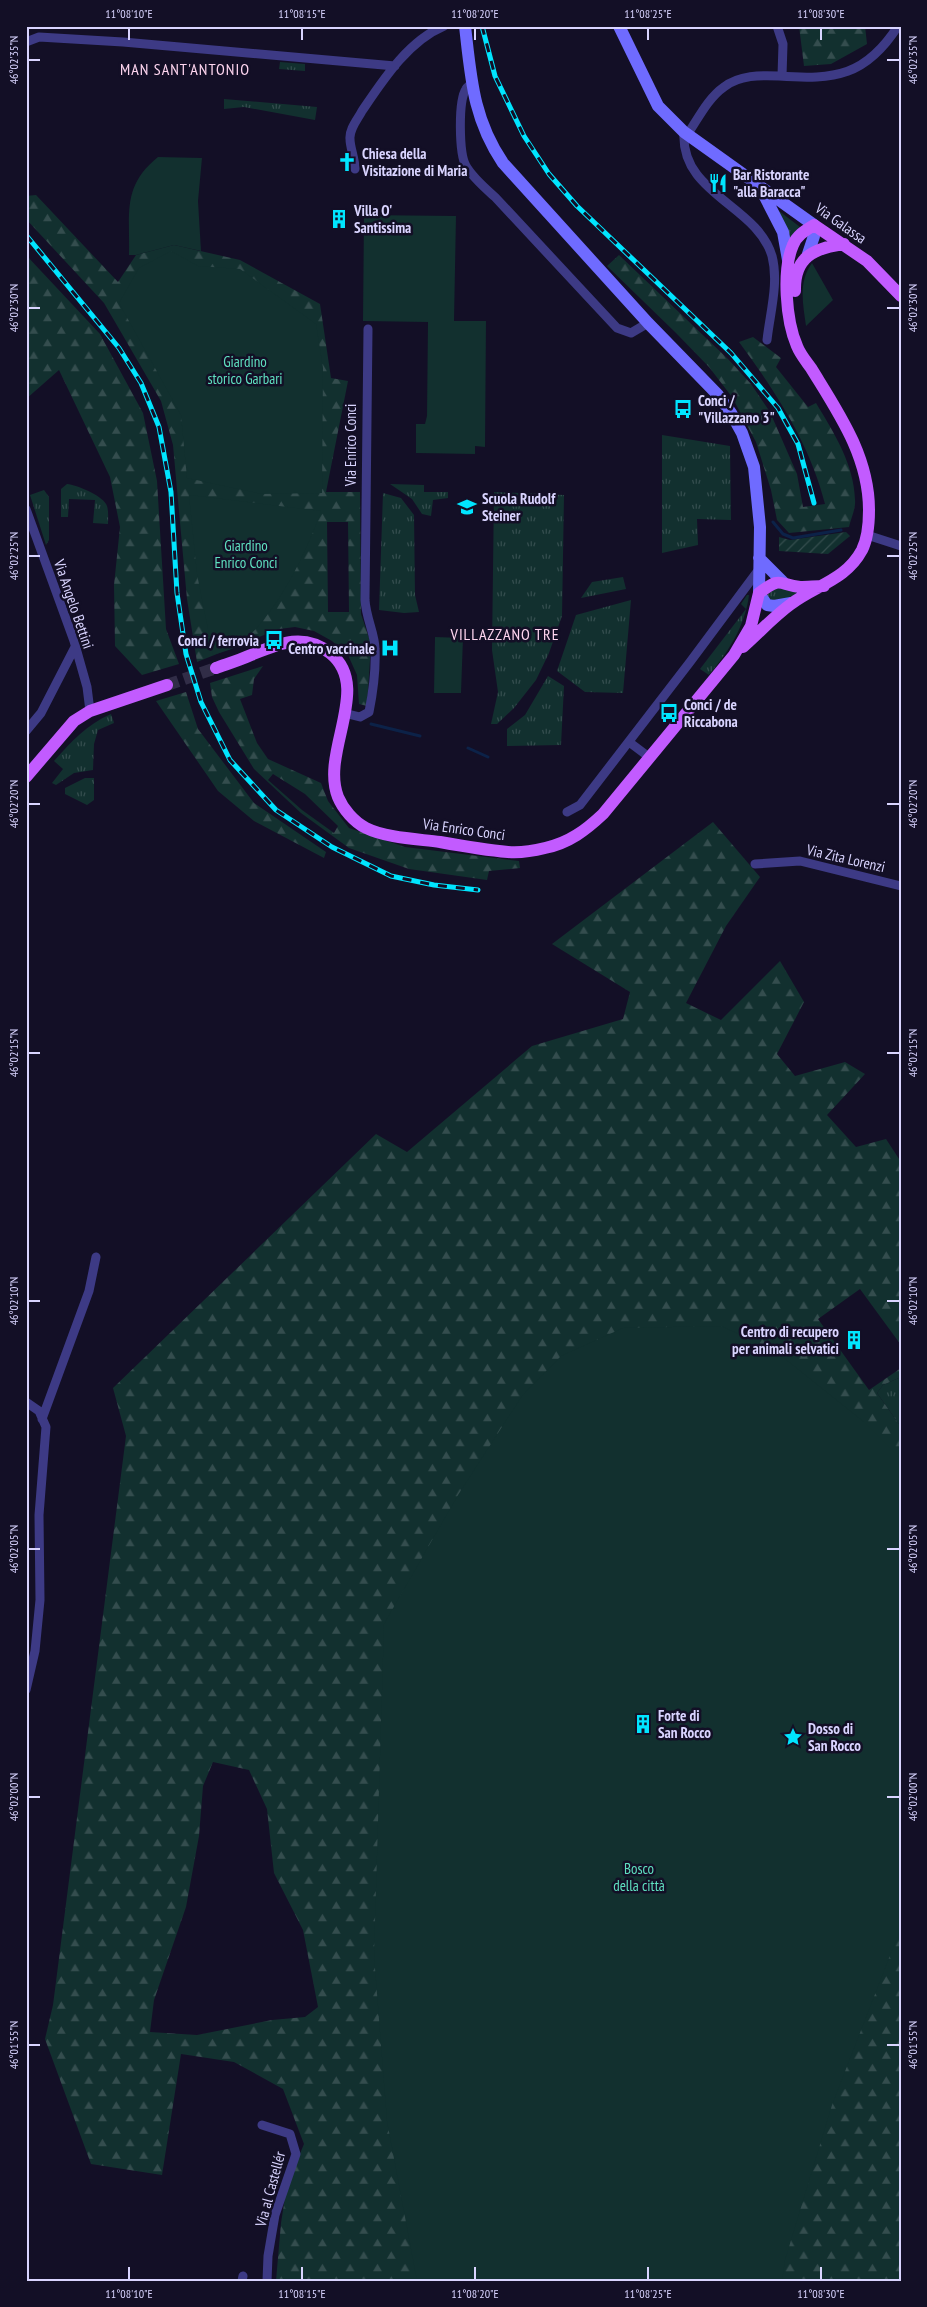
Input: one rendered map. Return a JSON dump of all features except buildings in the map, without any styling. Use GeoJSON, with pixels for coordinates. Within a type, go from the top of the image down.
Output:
{"type":"FeatureCollection","features":[{"type":"Feature","properties":{"kind":"main road","name":"Via Galassa"},"geometry":{"type":"LineString","coordinates":[[814,225],[844,244],[867,262],[901,296]]}},
{"type":"Feature","properties":{"kind":"main road"},"geometry":{"type":"LineString","coordinates":[[734,655],[791,603],[838,578],[856,561],[867,535],[868,504],[864,468],[852,438],[797,346],[791,325],[788,301],[788,262],[797,238],[814,225]]}},
{"type":"Feature","properties":{"kind":"main road"},"geometry":{"type":"LineString","coordinates":[[811,369],[799,324],[795,286],[799,269],[808,254],[829,246],[844,244]]}},
{"type":"Feature","properties":{"kind":"main road"},"geometry":{"type":"LineString","coordinates":[[759,593],[768,586],[783,582],[800,587],[824,586]]}},
{"type":"Feature","properties":{"kind":"main road","name":"Via Enrico Conci"},"geometry":{"type":"LineString","coordinates":[[216,668],[278,644],[298,640],[308,642],[329,652],[343,669],[347,680],[347,700],[334,771],[338,797],[352,818],[366,828],[422,840],[508,852],[527,852],[562,843],[581,833],[603,814],[734,655],[750,626],[759,593]]}},
{"type":"Feature","properties":{"kind":"main road"},"geometry":{"type":"LineString","coordinates":[[26,778],[74,721],[90,711],[167,685]]}},
{"type":"Feature","properties":{"kind":"street"},"geometry":{"type":"LineString","coordinates":[[356,169],[350,138],[353,126],[394,66],[423,39],[444,26]]}},
{"type":"Feature","properties":{"kind":"street","name":"Via Enrico Conci"},"geometry":{"type":"LineString","coordinates":[[465,26],[477,113],[491,145],[503,163],[648,323],[718,395],[742,433],[754,467],[757,486],[759,593]]}},
{"type":"Feature","properties":{"kind":"street","name":"Via Galassa"},"geometry":{"type":"LineString","coordinates":[[619,26],[658,106],[685,134],[814,225]]}},
{"type":"Feature","properties":{"kind":"street"},"geometry":{"type":"LineString","coordinates":[[777,26],[782,44],[782,76]]}},
{"type":"Feature","properties":{"kind":"street"},"geometry":{"type":"LineString","coordinates":[[767,340],[775,280],[771,254],[754,228],[713,193],[691,166],[683,147],[685,134],[715,94],[724,86],[746,77],[765,75],[827,78],[850,72],[866,63],[879,51],[898,26]]}},
{"type":"Feature","properties":{"kind":"street"},"geometry":{"type":"LineString","coordinates":[[26,42],[39,37],[123,42],[394,66]]}},
{"type":"Feature","properties":{"kind":"street"},"geometry":{"type":"LineString","coordinates":[[472,84],[465,90],[461,108],[462,148],[466,166],[482,186],[495,197],[617,328],[631,332],[648,323]]}},
{"type":"Feature","properties":{"kind":"street"},"geometry":{"type":"LineString","coordinates":[[761,189],[783,232],[788,262]]}},
{"type":"Feature","properties":{"kind":"street"},"geometry":{"type":"LineString","coordinates":[[808,254],[814,236],[814,225]]}},
{"type":"Feature","properties":{"kind":"street","name":"Via Enrico Conci"},"geometry":{"type":"LineString","coordinates":[[344,714],[360,717],[369,712],[373,689],[375,648],[366,618],[365,600],[368,329]]}},
{"type":"Feature","properties":{"kind":"street","name":"Via Angelo Bettini"},"geometry":{"type":"LineString","coordinates":[[26,509],[75,647],[87,687],[90,711]]}},
{"type":"Feature","properties":{"kind":"street"},"geometry":{"type":"LineString","coordinates":[[867,535],[901,546]]}},
{"type":"Feature","properties":{"kind":"street"},"geometry":{"type":"LineString","coordinates":[[567,812],[580,805],[629,742],[759,563],[783,582]]}},
{"type":"Feature","properties":{"kind":"street"},"geometry":{"type":"LineString","coordinates":[[759,593],[767,605],[774,606],[791,603]]}},
{"type":"Feature","properties":{"kind":"street"},"geometry":{"type":"LineString","coordinates":[[26,731],[41,713],[75,647]]}},
{"type":"Feature","properties":{"kind":"street"},"geometry":{"type":"LineString","coordinates":[[629,742],[649,757]]}},
{"type":"Feature","properties":{"kind":"street","name":"Via Zita Lorenzi"},"geometry":{"type":"LineString","coordinates":[[755,864],[800,861],[901,886]]}},
{"type":"Feature","properties":{"kind":"street"},"geometry":{"type":"LineString","coordinates":[[42,1419],[89,1291],[96,1257]]}},
{"type":"Feature","properties":{"kind":"street"},"geometry":{"type":"LineString","coordinates":[[26,1402],[39,1411],[46,1426],[39,1515],[40,1600],[36,1651],[26,1690]]}},
{"type":"Feature","properties":{"kind":"street","name":"Via al Castellér"},"geometry":{"type":"LineString","coordinates":[[262,2125],[290,2134],[296,2154],[275,2215],[268,2256],[267,2281]]}},
{"type":"Feature","properties":{"kind":"green space"},"geometry":{"type":"Polygon","coordinates":[[[799,26],[865,26],[867,44],[831,64],[804,66],[799,26]]]}},
{"type":"Feature","properties":{"kind":"green space"},"geometry":{"type":"Polygon","coordinates":[[[280,62],[305,64],[305,71],[279,69],[280,62]]]}},
{"type":"Feature","properties":{"kind":"green space"},"geometry":{"type":"Polygon","coordinates":[[[224,99],[317,107],[315,120],[244,107],[224,109],[224,99]]]}},
{"type":"Feature","properties":{"kind":"green space"},"geometry":{"type":"Polygon","coordinates":[[[158,157],[202,158],[198,201],[201,251],[174,245],[136,255],[129,255],[129,213],[133,190],[146,168],[158,157]]]}},
{"type":"Feature","properties":{"kind":"green space"},"geometry":{"type":"Polygon","coordinates":[[[36,195],[118,282],[136,255],[174,245],[240,260],[320,304],[331,378],[348,381],[326,492],[360,492],[361,614],[371,644],[367,706],[359,704],[357,675],[348,655],[332,641],[314,631],[295,627],[279,629],[197,662],[187,599],[173,445],[161,401],[104,303],[26,219],[26,196],[36,195]],[[327,522],[328,612],[349,612],[348,522],[327,522]]]}},
{"type":"Feature","properties":{"kind":"green space"},"geometry":{"type":"Polygon","coordinates":[[[779,211],[800,227],[790,240],[779,211]]]}},
{"type":"Feature","properties":{"kind":"green space"},"geometry":{"type":"Polygon","coordinates":[[[364,215],[456,216],[454,321],[486,321],[485,447],[475,446],[475,454],[416,453],[416,424],[425,424],[427,416],[428,322],[363,321],[364,215]]]}},
{"type":"Feature","properties":{"kind":"green space","name":"Giardino storico Garbari"},"geometry":{"type":"Polygon","coordinates":[[[171,251],[198,266],[240,269],[316,324],[323,368],[322,493],[262,494],[187,478],[181,415],[119,303],[139,268],[171,251]]]}},
{"type":"Feature","properties":{"kind":"green space"},"geometry":{"type":"Polygon","coordinates":[[[26,255],[100,334],[143,413],[157,481],[166,629],[179,664],[142,675],[115,646],[114,585],[120,527],[110,477],[59,370],[26,399],[26,255]]]}},
{"type":"Feature","properties":{"kind":"green space"},"geometry":{"type":"Polygon","coordinates":[[[619,255],[728,359],[751,384],[770,412],[797,474],[803,507],[825,504],[810,460],[790,419],[779,399],[739,342],[753,337],[781,358],[776,367],[808,407],[816,403],[836,437],[847,461],[854,487],[855,503],[849,527],[789,533],[777,520],[771,490],[756,442],[732,397],[709,367],[607,266],[619,255]]]}},
{"type":"Feature","properties":{"kind":"green space"},"geometry":{"type":"Polygon","coordinates":[[[812,263],[833,300],[806,326],[803,285],[812,263]]]}},
{"type":"Feature","properties":{"kind":"green space"},"geometry":{"type":"Polygon","coordinates":[[[662,435],[730,446],[731,520],[697,519],[698,545],[662,553],[662,435]]]}},
{"type":"Feature","properties":{"kind":"green space"},"geometry":{"type":"Polygon","coordinates":[[[67,484],[77,486],[99,497],[108,508],[108,524],[93,523],[95,500],[69,499],[68,517],[61,517],[61,489],[67,484]]]}},
{"type":"Feature","properties":{"kind":"green space"},"geometry":{"type":"Polygon","coordinates":[[[390,484],[424,485],[424,492],[448,492],[448,498],[433,500],[431,516],[422,514],[412,499],[390,484]]]}},
{"type":"Feature","properties":{"kind":"green space"},"geometry":{"type":"Polygon","coordinates":[[[44,490],[49,497],[49,540],[46,545],[30,495],[44,490]]]}},
{"type":"Feature","properties":{"kind":"green space"},"geometry":{"type":"Polygon","coordinates":[[[494,492],[564,495],[562,616],[549,653],[536,680],[514,708],[497,724],[491,724],[498,692],[492,650],[494,492]]]}},
{"type":"Feature","properties":{"kind":"green space"},"geometry":{"type":"Polygon","coordinates":[[[383,493],[401,498],[414,515],[415,595],[419,612],[404,613],[379,610],[383,493]]]}},
{"type":"Feature","properties":{"kind":"green space","name":"Giardino Enrico Conci"},"geometry":{"type":"Polygon","coordinates":[[[189,495],[321,511],[307,547],[289,582],[268,615],[242,643],[232,649],[213,655],[197,574],[189,495]]]}},
{"type":"Feature","properties":{"kind":"green space"},"geometry":{"type":"Polygon","coordinates":[[[846,532],[850,536],[828,554],[779,551],[779,537],[790,540],[846,532]]]}},
{"type":"Feature","properties":{"kind":"green space"},"geometry":{"type":"Polygon","coordinates":[[[623,577],[626,589],[581,598],[592,582],[623,577]]]}},
{"type":"Feature","properties":{"kind":"green space"},"geometry":{"type":"Polygon","coordinates":[[[777,587],[800,590],[789,599],[771,600],[767,595],[777,587]]]}},
{"type":"Feature","properties":{"kind":"green space"},"geometry":{"type":"Polygon","coordinates":[[[749,595],[747,607],[740,628],[729,648],[709,675],[700,669],[746,609],[741,604],[749,595]]]}},
{"type":"Feature","properties":{"kind":"green space"},"geometry":{"type":"Polygon","coordinates":[[[631,600],[623,693],[585,692],[557,671],[576,615],[631,600]]]}},
{"type":"Feature","properties":{"kind":"green space"},"geometry":{"type":"Polygon","coordinates":[[[435,637],[463,638],[461,693],[434,693],[435,637]]]}},
{"type":"Feature","properties":{"kind":"green space"},"geometry":{"type":"Polygon","coordinates":[[[263,666],[254,679],[252,695],[240,699],[257,743],[268,759],[321,783],[328,801],[349,828],[405,847],[519,861],[520,868],[489,871],[487,880],[409,869],[349,848],[301,813],[254,769],[219,712],[212,697],[210,683],[263,666]],[[273,774],[268,780],[302,810],[334,833],[338,826],[305,794],[273,774]]]}},
{"type":"Feature","properties":{"kind":"green space"},"geometry":{"type":"Polygon","coordinates":[[[548,676],[564,686],[561,745],[507,746],[507,729],[525,715],[548,676]]]}},
{"type":"Feature","properties":{"kind":"green space"},"geometry":{"type":"Polygon","coordinates":[[[186,692],[198,729],[254,803],[326,852],[324,858],[254,821],[218,791],[156,701],[186,692]]]}},
{"type":"Feature","properties":{"kind":"green space"},"geometry":{"type":"Polygon","coordinates":[[[111,714],[114,723],[98,730],[94,744],[93,770],[74,773],[56,785],[52,783],[63,769],[54,761],[87,728],[111,714]]]}},
{"type":"Feature","properties":{"kind":"green space"},"geometry":{"type":"Polygon","coordinates":[[[85,778],[94,778],[94,800],[87,805],[65,794],[65,788],[85,778]]]}},
{"type":"Feature","properties":{"kind":"green space"},"geometry":{"type":"Polygon","coordinates":[[[713,822],[760,877],[726,926],[686,1003],[721,1020],[780,961],[804,1002],[777,1054],[795,1076],[845,1062],[865,1074],[827,1115],[856,1147],[886,1139],[901,1162],[901,1345],[860,1289],[818,1319],[869,1390],[901,1368],[901,1377],[883,1385],[877,1393],[901,1427],[901,2281],[276,2281],[281,2223],[287,2185],[304,2144],[283,2089],[234,2062],[181,2054],[162,2175],[91,2164],[45,2039],[53,2005],[126,1436],[113,1388],[376,1134],[407,1152],[532,1046],[623,1019],[630,992],[552,944],[713,822]],[[213,1762],[203,1786],[199,1836],[186,1907],[154,2000],[150,2032],[197,2035],[272,2020],[305,2017],[318,2007],[303,1930],[274,1873],[267,1809],[249,1770],[213,1762]]]}},
{"type":"Feature","properties":{"kind":"green space","name":"Bosco della città"},"geometry":{"type":"Polygon","coordinates":[[[721,1326],[774,1350],[864,1422],[901,1459],[901,1927],[832,2105],[785,2260],[782,2281],[417,2281],[387,2121],[374,1955],[384,1624],[458,1495],[522,1396],[561,1356],[623,1328],[721,1326]]]}},
{"type":"Feature","properties":{"kind":"green space"},"geometry":{"type":"Polygon","coordinates":[[[901,1377],[901,1427],[877,1393],[883,1385],[901,1377]]]}},
{"type":"Feature","properties":{"kind":"waterway"},"geometry":{"type":"LineString","coordinates":[[773,522],[783,534],[793,538],[841,530]]}},
{"type":"Feature","properties":{"kind":"waterway"},"geometry":{"type":"LineString","coordinates":[[371,724],[420,736]]}},
{"type":"Feature","properties":{"kind":"waterway"},"geometry":{"type":"LineString","coordinates":[[468,748],[488,757]]}},
{"type":"Feature","properties":{"kind":"tunnel"},"geometry":{"type":"LineString","coordinates":[[167,685],[216,668]]}},
{"type":"Feature","properties":{"kind":"railway"},"geometry":{"type":"LineString","coordinates":[[482,26],[495,76],[524,136],[549,174],[577,206],[731,353],[778,408],[798,444],[814,503]]}},
{"type":"Feature","properties":{"kind":"railway"},"geometry":{"type":"LineString","coordinates":[[26,235],[119,348],[141,383],[159,427],[171,492],[177,593],[186,654],[201,702],[230,760],[276,810],[332,847],[391,876],[434,885],[478,890]]}},
{"type":"Feature","properties":{"kind":"place","name":"Chiesa della Visitazione di Maria"},"geometry":{"type":"Point","coordinates":[347,162]}},
{"type":"Feature","properties":{"kind":"place","name":"Bar Ristorante \"alla Baracca\""},"geometry":{"type":"Point","coordinates":[718,183]}},
{"type":"Feature","properties":{"kind":"place","name":"Villa O' Santissima"},"geometry":{"type":"Point","coordinates":[339,219]}},
{"type":"Feature","properties":{"kind":"place","name":"Conci / \"Villazzano 3\""},"geometry":{"type":"Point","coordinates":[683,409]}},
{"type":"Feature","properties":{"kind":"place","name":"Scuola Rudolf Steiner"},"geometry":{"type":"Point","coordinates":[467,507]}},
{"type":"Feature","properties":{"kind":"place","name":"Conci / ferrovia"},"geometry":{"type":"Point","coordinates":[274,640]}},
{"type":"Feature","properties":{"kind":"place","name":"Centro vaccinale"},"geometry":{"type":"Point","coordinates":[390,648]}},
{"type":"Feature","properties":{"kind":"place","name":"Conci / de Riccabona"},"geometry":{"type":"Point","coordinates":[669,713]}},
{"type":"Feature","properties":{"kind":"place","name":"Centro di recupero per animali selvatici"},"geometry":{"type":"Point","coordinates":[854,1340]}},
{"type":"Feature","properties":{"kind":"place","name":"Forte di San Rocco"},"geometry":{"type":"Point","coordinates":[643,1724]}},
{"type":"Feature","properties":{"kind":"place","name":"Dosso di San Rocco"},"geometry":{"type":"Point","coordinates":[793,1737]}},
{"type":"Feature","properties":{"kind":"district","name":"MAN SANT'ANTONIO"},"geometry":{"type":"Point","coordinates":[185,69]}},
{"type":"Feature","properties":{"kind":"district","name":"VILLAZZANO TRE"},"geometry":{"type":"Point","coordinates":[505,634]}}]}
